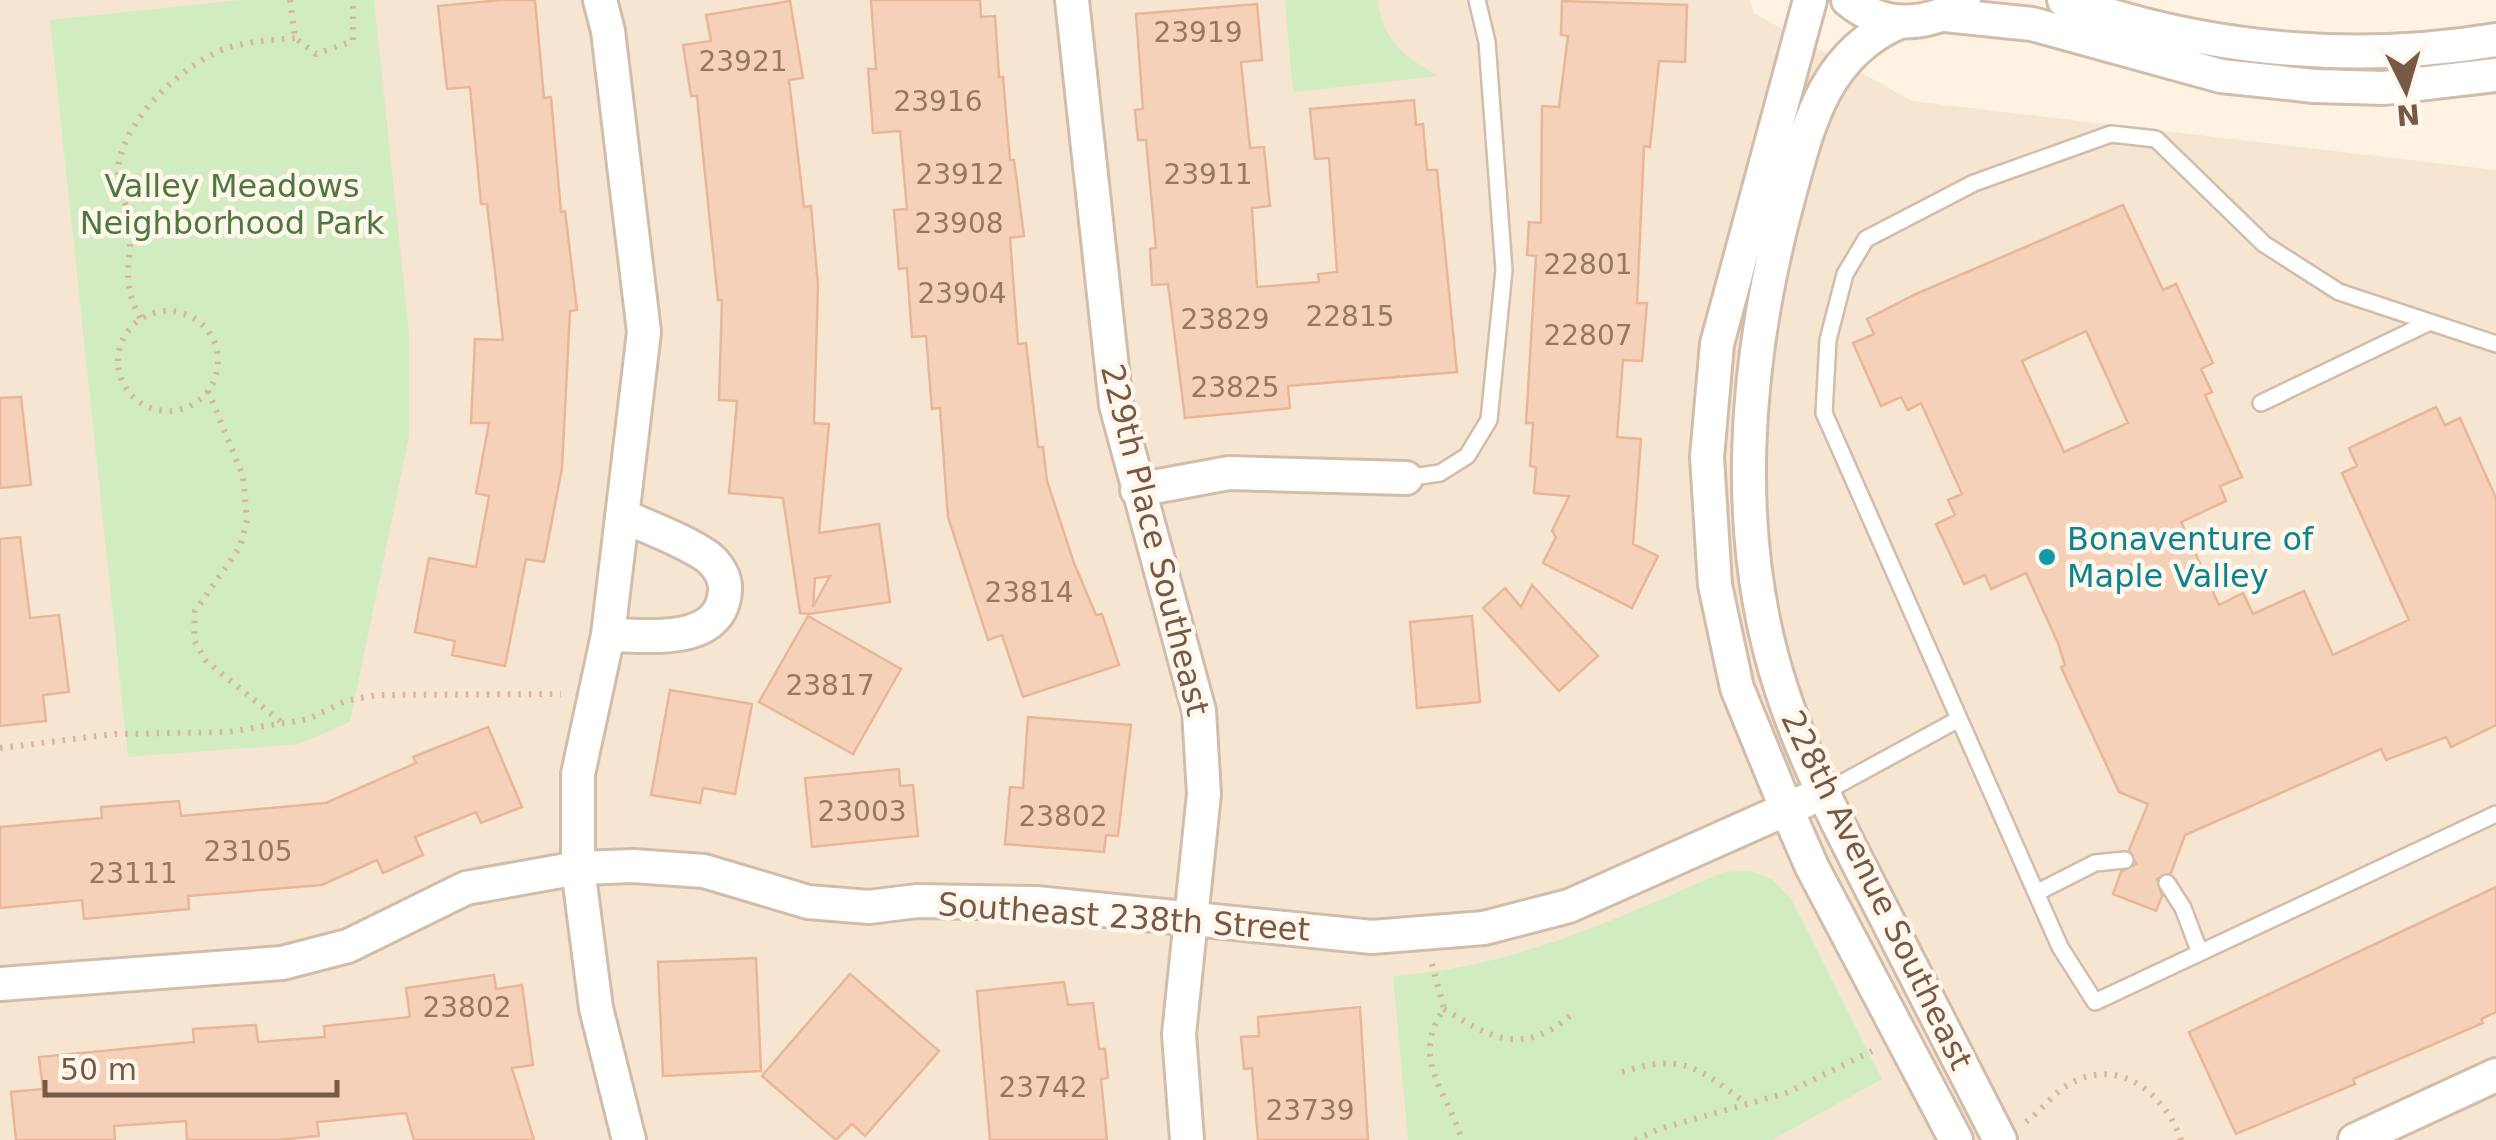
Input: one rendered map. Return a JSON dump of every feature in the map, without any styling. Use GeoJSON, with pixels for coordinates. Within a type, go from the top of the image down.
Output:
{"type":"FeatureCollection","features":[{"type":"Feature","properties":{"kind":"street","name":"229th Place Southeast"},"geometry":{"type":"LineString","coordinates":[[1072,0],[1102,306],[1116,405],[1200,711],[1204,794],[1180,1034],[1187,1140]]}},
{"type":"Feature","properties":{"kind":"street","name":"228th Avenue Southeast"},"geometry":{"type":"LineString","coordinates":[[1810,0],[1717,344],[1706,457],[1715,585],[1737,688],[1787,810],[1812,867],[1956,1140]]}},
{"type":"Feature","properties":{"kind":"street"},"geometry":{"type":"LineString","coordinates":[[1848,0],[1876,17],[1899,22],[1956,8],[2239,78],[2384,88],[2496,75]]}},
{"type":"Feature","properties":{"kind":"street"},"geometry":{"type":"LineString","coordinates":[[2064,0],[2154,26],[2264,46],[2390,51],[2496,40]]}},
{"type":"Feature","properties":{"kind":"street"},"geometry":{"type":"LineString","coordinates":[[606,3],[644,332],[608,635],[592,694],[578,774],[578,868],[596,1008],[629,1140]]}},
{"type":"Feature","properties":{"kind":"street","name":"228th Avenue Southeast"},"geometry":{"type":"LineString","coordinates":[[1899,22],[1872,34],[1852,51],[1813,109],[1782,220],[1764,315],[1747,453],[1755,566],[1782,690],[1824,792],[2007,1135]]}},
{"type":"Feature","properties":{"kind":"street"},"geometry":{"type":"LineString","coordinates":[[1137,490],[1229,473],[1406,478]]}},
{"type":"Feature","properties":{"kind":"street"},"geometry":{"type":"LineString","coordinates":[[608,635],[679,635],[699,630],[717,615],[726,594],[724,577],[710,558],[624,516]]}},
{"type":"Feature","properties":{"kind":"street","name":"Southeast 238th Street"},"geometry":{"type":"LineString","coordinates":[[0,984],[282,963],[348,946],[466,888],[578,868],[704,871],[808,902],[868,908],[917,901],[1036,903],[1372,936],[1424,935],[1484,928],[1568,906],[1824,792]]}},
{"type":"Feature","properties":{"kind":"street"},"geometry":{"type":"LineString","coordinates":[[2355,1140],[2496,1075]]}},
{"type":"Feature","properties":{"kind":"lane"},"geometry":{"type":"LineString","coordinates":[[1406,478],[1440,473],[1467,456],[1489,420],[1504,270],[1487,42],[1477,0]]}},
{"type":"Feature","properties":{"kind":"lane"},"geometry":{"type":"LineString","coordinates":[[2496,344],[2338,292],[2264,244],[2156,139],[2110,134],[1974,183],[1866,239],[1845,274],[1828,340],[1824,413],[2060,948],[2095,1002],[2496,814]]}},
{"type":"Feature","properties":{"kind":"lane"},"geometry":{"type":"LineString","coordinates":[[2261,403],[2428,322]]}},
{"type":"Feature","properties":{"kind":"lane"},"geometry":{"type":"LineString","coordinates":[[1824,792],[1959,719]]}},
{"type":"Feature","properties":{"kind":"lane"},"geometry":{"type":"LineString","coordinates":[[2036,894],[2095,864],[2125,860]]}},
{"type":"Feature","properties":{"kind":"lane"},"geometry":{"type":"LineString","coordinates":[[2167,882],[2183,908],[2200,953]]}},
{"type":"Feature","properties":{"kind":"path"},"geometry":{"type":"LineString","coordinates":[[290,0],[295,38]]}},
{"type":"Feature","properties":{"kind":"path"},"geometry":{"type":"LineString","coordinates":[[140,318],[125,279],[130,218],[118,178],[126,145],[142,116],[158,94],[201,60],[244,43],[295,38],[316,54],[344,47],[353,40],[353,0]]}},
{"type":"Feature","properties":{"kind":"path"},"geometry":{"type":"LineString","coordinates":[[171,310],[201,322],[217,350],[218,365],[208,391],[193,404],[159,411],[130,394],[117,362],[128,330],[140,318],[171,310]]}},
{"type":"Feature","properties":{"kind":"path"},"geometry":{"type":"LineString","coordinates":[[208,391],[243,476],[247,520],[240,547],[194,611],[194,640],[206,660],[282,722]]}},
{"type":"Feature","properties":{"kind":"path"},"geometry":{"type":"LineString","coordinates":[[0,748],[115,734],[228,732],[308,719],[345,701],[377,695],[592,694]]}},
{"type":"Feature","properties":{"kind":"path"},"geometry":{"type":"LineString","coordinates":[[1424,935],[1444,1008],[1498,1040],[1512,1042],[1559,1026],[1571,1015]]}},
{"type":"Feature","properties":{"kind":"path"},"geometry":{"type":"LineString","coordinates":[[1444,1008],[1428,1032],[1429,1053],[1462,1140]]}},
{"type":"Feature","properties":{"kind":"path"},"geometry":{"type":"LineString","coordinates":[[1635,1140],[1786,1093],[1902,1036]]}},
{"type":"Feature","properties":{"kind":"path"},"geometry":{"type":"LineString","coordinates":[[1622,1072],[1659,1061],[1683,1064],[1747,1104]]}},
{"type":"Feature","properties":{"kind":"path"},"geometry":{"type":"LineString","coordinates":[[2007,1135],[2074,1082],[2103,1075],[2136,1084],[2163,1100],[2182,1140]]}},
{"type":"Feature","properties":{"kind":"shaded area"},"geometry":{"type":"Polygon","coordinates":[[[0,0],[1750,0],[1754,13],[1912,101],[2496,170],[2496,1140],[0,1140],[0,0]]]}},
{"type":"Feature","properties":{"kind":"green space","name":"Valley Meadows Neighborhood Park"},"geometry":{"type":"Polygon","coordinates":[[[240,0],[374,0],[409,332],[409,437],[350,722],[299,744],[128,757],[50,20],[240,0]]]}},
{"type":"Feature","properties":{"kind":"green space"},"geometry":{"type":"Polygon","coordinates":[[[1285,0],[1378,0],[1384,26],[1397,46],[1438,76],[1293,92],[1285,0]]]}},
{"type":"Feature","properties":{"kind":"green space"},"geometry":{"type":"Polygon","coordinates":[[[1750,871],[1772,879],[1791,899],[1882,1079],[1772,1140],[1408,1140],[1393,976],[1438,971],[1523,952],[1603,924],[1724,872],[1750,871]]]}},
{"type":"Feature","properties":{"kind":"building"},"geometry":{"type":"Polygon","coordinates":[[[535,0],[544,98],[551,97],[561,212],[565,211],[577,310],[570,311],[562,468],[544,562],[526,559],[505,666],[452,655],[455,641],[415,632],[429,558],[476,567],[489,496],[476,493],[489,423],[471,423],[475,339],[503,340],[487,204],[481,204],[470,87],[447,89],[438,6],[535,0]]]}},
{"type":"Feature","properties":{"kind":"building"},"geometry":{"type":"Polygon","coordinates":[[[871,0],[980,0],[981,17],[995,16],[999,77],[1003,77],[1010,160],[1014,160],[1024,236],[1010,238],[1018,344],[1026,343],[1038,447],[1043,447],[1047,481],[1074,563],[1096,615],[1102,614],[1119,665],[1023,697],[1002,635],[988,640],[948,517],[940,408],[932,409],[926,336],[912,337],[907,268],[899,269],[894,210],[907,209],[900,131],[873,133],[868,69],[876,69],[871,0]]]}},
{"type":"Feature","properties":{"kind":"building"},"geometry":{"type":"Polygon","coordinates":[[[790,1],[803,78],[789,80],[804,207],[811,206],[818,285],[814,423],[829,424],[819,533],[879,524],[890,602],[800,613],[783,498],[729,493],[737,401],[719,400],[722,300],[718,300],[697,96],[691,96],[683,45],[711,41],[706,15],[790,1]],[[830,576],[815,578],[813,607],[830,576]]]}},
{"type":"Feature","properties":{"kind":"building"},"geometry":{"type":"Polygon","coordinates":[[[1562,1],[1687,5],[1685,62],[1659,61],[1650,147],[1644,146],[1637,303],[1647,303],[1642,361],[1623,360],[1617,437],[1641,439],[1633,544],[1658,556],[1632,608],[1543,563],[1556,537],[1552,531],[1569,496],[1534,493],[1536,467],[1530,466],[1533,423],[1526,423],[1536,256],[1527,255],[1529,222],[1541,223],[1542,106],[1559,107],[1568,36],[1561,35],[1562,1]]]}},
{"type":"Feature","properties":{"kind":"building"},"geometry":{"type":"Polygon","coordinates":[[[1257,4],[1262,60],[1241,62],[1250,148],[1264,147],[1270,206],[1252,208],[1257,287],[1319,282],[1318,274],[1337,272],[1329,158],[1315,159],[1310,109],[1414,100],[1416,125],[1423,124],[1427,170],[1437,170],[1457,372],[1288,386],[1290,408],[1185,418],[1168,284],[1152,285],[1150,249],[1156,248],[1146,140],[1138,140],[1135,110],[1143,109],[1136,14],[1257,4]]]}},
{"type":"Feature","properties":{"kind":"building","name":"Bonaventure of Maple Valley"},"geometry":{"type":"Polygon","coordinates":[[[2123,205],[2163,290],[2176,284],[2213,363],[2201,369],[2212,392],[2205,395],[2242,477],[2220,486],[2226,501],[2181,522],[2219,605],[2243,593],[2253,614],[2304,591],[2333,655],[2409,620],[2342,473],[2357,466],[2349,448],[2436,407],[2445,425],[2460,418],[2496,498],[2496,725],[2451,747],[2446,737],[2386,760],[2381,749],[2185,835],[2171,873],[2157,879],[2162,896],[2156,911],[2113,894],[2121,872],[2136,864],[2129,850],[2148,804],[2119,792],[2061,667],[2065,665],[2058,643],[2026,573],[1991,589],[1985,575],[1964,584],[1936,524],[1955,515],[1948,500],[1962,494],[1921,403],[1908,410],[1901,397],[1881,406],[1853,343],[1874,334],[1867,319],[2123,205]],[[2086,331],[2022,361],[2064,452],[2128,423],[2086,331]]]}},
{"type":"Feature","properties":{"kind":"building"},"geometry":{"type":"Polygon","coordinates":[[[21,397],[31,485],[0,488],[0,398],[21,397]]]}},
{"type":"Feature","properties":{"kind":"building"},"geometry":{"type":"Polygon","coordinates":[[[20,537],[30,618],[59,615],[69,692],[43,695],[46,721],[0,726],[0,539],[20,537]]]}},
{"type":"Feature","properties":{"kind":"building"},"geometry":{"type":"Polygon","coordinates":[[[1532,585],[1598,656],[1559,691],[1483,608],[1505,588],[1521,607],[1532,585]]]}},
{"type":"Feature","properties":{"kind":"building"},"geometry":{"type":"Polygon","coordinates":[[[808,616],[901,669],[853,754],[759,702],[808,616]]]}},
{"type":"Feature","properties":{"kind":"building"},"geometry":{"type":"Polygon","coordinates":[[[1472,616],[1480,702],[1417,708],[1410,622],[1472,616]]]}},
{"type":"Feature","properties":{"kind":"building"},"geometry":{"type":"Polygon","coordinates":[[[670,690],[752,704],[735,794],[703,788],[700,803],[651,795],[670,690]]]}},
{"type":"Feature","properties":{"kind":"building"},"geometry":{"type":"Polygon","coordinates":[[[1028,717],[1131,725],[1118,836],[1106,835],[1104,852],[1005,844],[1010,787],[1023,788],[1028,717]]]}},
{"type":"Feature","properties":{"kind":"building"},"geometry":{"type":"Polygon","coordinates":[[[488,727],[522,807],[481,823],[476,812],[415,837],[423,855],[383,873],[377,860],[322,885],[188,896],[189,909],[84,919],[82,900],[0,908],[0,827],[102,818],[101,807],[179,801],[181,816],[326,803],[416,763],[413,757],[488,727]]]}},
{"type":"Feature","properties":{"kind":"building"},"geometry":{"type":"Polygon","coordinates":[[[899,769],[900,786],[913,785],[918,836],[812,847],[805,778],[899,769]]]}},
{"type":"Feature","properties":{"kind":"building"},"geometry":{"type":"Polygon","coordinates":[[[2496,887],[2496,1012],[2481,1019],[2483,1023],[2353,1079],[2355,1084],[2236,1134],[2189,1032],[2496,887]]]}},
{"type":"Feature","properties":{"kind":"building"},"geometry":{"type":"Polygon","coordinates":[[[756,958],[761,1071],[663,1076],[658,962],[756,958]]]}},
{"type":"Feature","properties":{"kind":"building"},"geometry":{"type":"Polygon","coordinates":[[[850,974],[939,1051],[865,1136],[852,1124],[836,1140],[762,1076],[850,974]]]}},
{"type":"Feature","properties":{"kind":"building"},"geometry":{"type":"Polygon","coordinates":[[[494,975],[496,989],[522,985],[533,1065],[512,1068],[534,1140],[414,1140],[406,1113],[317,1122],[319,1136],[277,1140],[187,1140],[186,1121],[114,1126],[115,1140],[16,1140],[11,1092],[43,1089],[39,1057],[194,1042],[193,1029],[256,1025],[258,1042],[325,1037],[324,1026],[410,1017],[406,988],[494,975]]]}},
{"type":"Feature","properties":{"kind":"building"},"geometry":{"type":"Polygon","coordinates":[[[1064,982],[1068,1005],[1093,1003],[1099,1049],[1105,1049],[1108,1078],[1101,1079],[1107,1140],[990,1140],[977,991],[1064,982]]]}},
{"type":"Feature","properties":{"kind":"building"},"geometry":{"type":"Polygon","coordinates":[[[1360,1007],[1368,1140],[1258,1140],[1252,1068],[1244,1069],[1241,1037],[1259,1036],[1258,1017],[1360,1007]]]}},
{"type":"Feature","properties":{"kind":"place","name":"Bonaventure of Maple Valley"},"geometry":{"type":"Point","coordinates":[2047,557]}}]}
